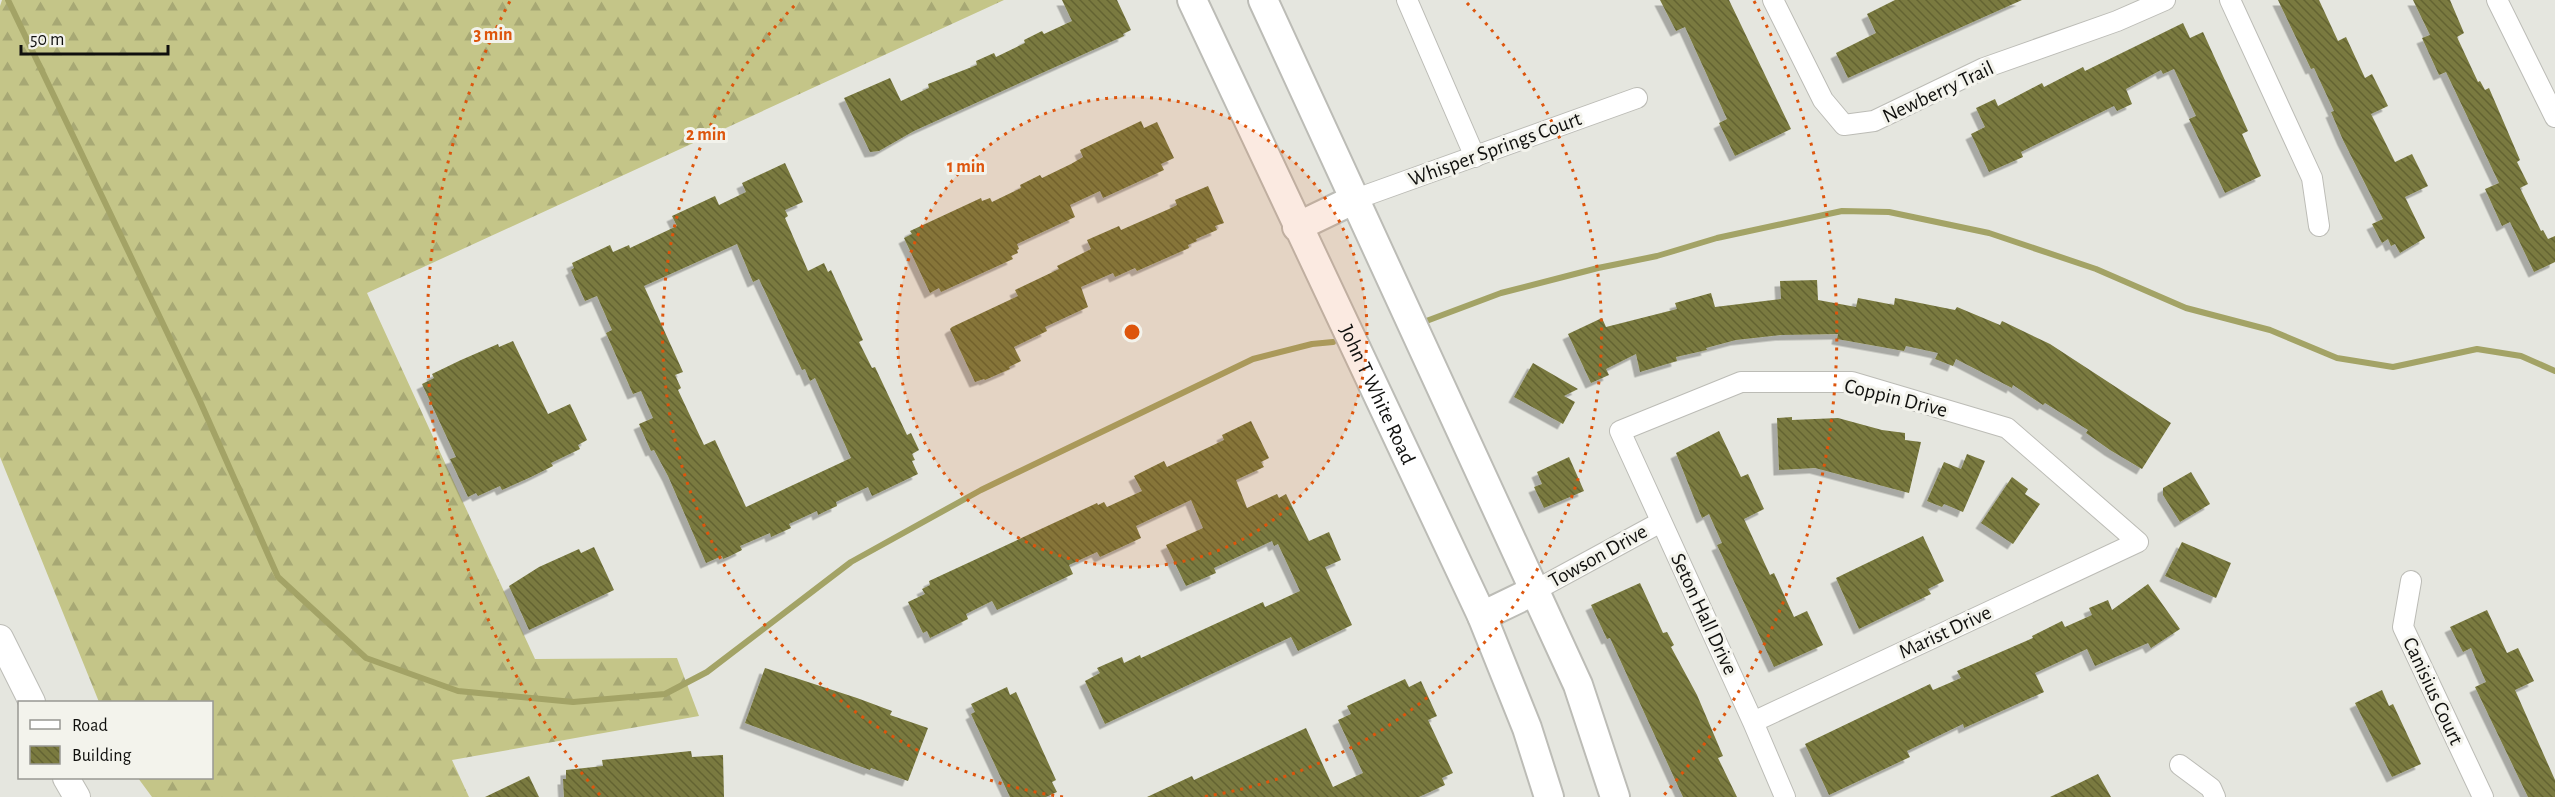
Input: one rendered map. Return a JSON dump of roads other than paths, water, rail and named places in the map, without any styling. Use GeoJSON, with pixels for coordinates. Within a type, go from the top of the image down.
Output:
{"type":"FeatureCollection","features":[{"type":"Feature","properties":{"kind":"main road","name":"John T White Road"},"geometry":{"type":"LineString","coordinates":[[1192,0],[1482,616],[1527,728],[1549,797]]}},
{"type":"Feature","properties":{"kind":"main road"},"geometry":{"type":"LineString","coordinates":[[1263,0],[1578,686],[1615,797]]}},
{"type":"Feature","properties":{"kind":"main road"},"geometry":{"type":"LineString","coordinates":[[1297,227],[1353,200]]}},
{"type":"Feature","properties":{"kind":"main road"},"geometry":{"type":"LineString","coordinates":[[1482,616],[1534,591]]}},
{"type":"Feature","properties":{"kind":"street"},"geometry":{"type":"LineString","coordinates":[[1407,0],[1475,157]]}},
{"type":"Feature","properties":{"kind":"street","name":"Newberry Trail"},"geometry":{"type":"LineString","coordinates":[[1773,0],[1823,100],[1844,125],[1874,121],[1984,68],[2116,21],[2165,0]]}},
{"type":"Feature","properties":{"kind":"street"},"geometry":{"type":"LineString","coordinates":[[2230,0],[2312,178],[2319,226]]}},
{"type":"Feature","properties":{"kind":"street"},"geometry":{"type":"LineString","coordinates":[[2498,0],[2555,117]]}},
{"type":"Feature","properties":{"kind":"street","name":"Whisper Springs Court"},"geometry":{"type":"LineString","coordinates":[[1353,200],[1637,98]]}},
{"type":"Feature","properties":{"kind":"street","name":"Coppin Drive"},"geometry":{"type":"LineString","coordinates":[[1620,432],[1741,382],[1852,382],[2007,428],[2138,542]]}},
{"type":"Feature","properties":{"kind":"street","name":"Seton Hall Drive"},"geometry":{"type":"LineString","coordinates":[[1620,432],[1785,797]]}},
{"type":"Feature","properties":{"kind":"street","name":"Towson Drive"},"geometry":{"type":"LineString","coordinates":[[1534,591],[1661,522]]}},
{"type":"Feature","properties":{"kind":"street","name":"Marist Drive"},"geometry":{"type":"LineString","coordinates":[[1753,722],[2138,542]]}},
{"type":"Feature","properties":{"kind":"street","name":"Canisius Court"},"geometry":{"type":"LineString","coordinates":[[2411,580],[2403,627],[2483,797]]}},
{"type":"Feature","properties":{"kind":"street"},"geometry":{"type":"LineString","coordinates":[[0,638],[32,701]]}},
{"type":"Feature","properties":{"kind":"street"},"geometry":{"type":"LineString","coordinates":[[2180,765],[2211,788],[2215,797]]}},
{"type":"Feature","properties":{"kind":"street"},"geometry":{"type":"LineString","coordinates":[[67,779],[76,797]]}},
{"type":"Feature","properties":{"kind":"waterway"},"geometry":{"type":"LineString","coordinates":[[8,0],[199,399],[278,577],[366,658],[458,691],[573,702],[665,694],[707,672],[851,562],[981,490],[1253,359],[1312,344],[1333,342]]}},
{"type":"Feature","properties":{"kind":"waterway"},"geometry":{"type":"LineString","coordinates":[[1421,323],[1501,293],[1598,268],[1657,256],[1717,238],[1842,211],[1889,212],[1989,233],[2096,269],[2186,308],[2270,330],[2337,358],[2393,367],[2477,349],[2521,356],[2555,371]]}}]}
